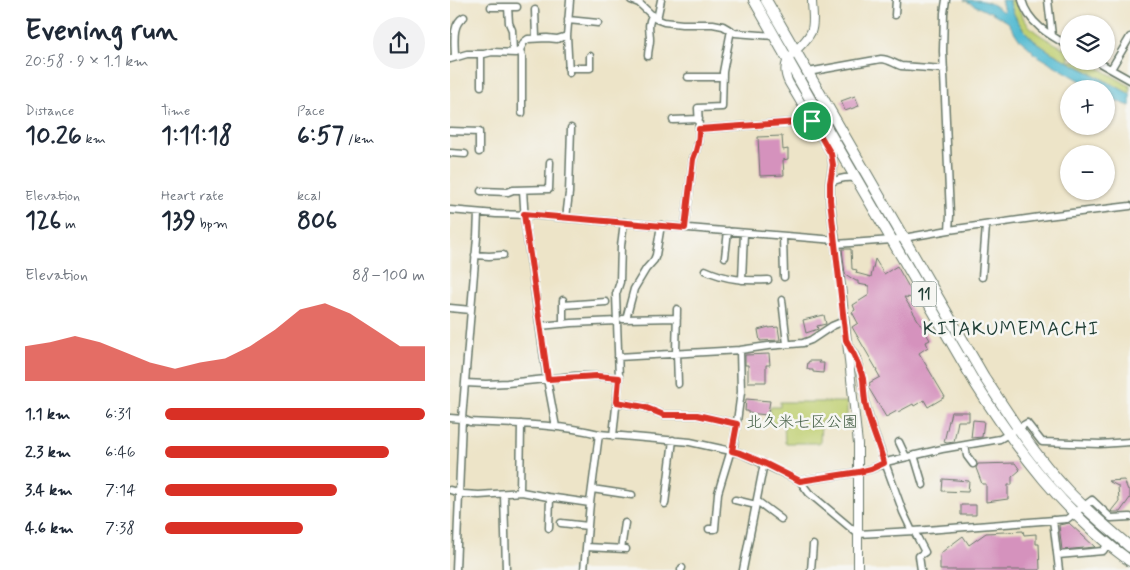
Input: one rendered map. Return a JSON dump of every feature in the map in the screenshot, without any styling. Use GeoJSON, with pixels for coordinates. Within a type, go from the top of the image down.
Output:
{"type":"FeatureCollection","features":[{"type":"Feature","properties":{"kind":"highway","name":"11"},"geometry":{"type":"LineString","coordinates":[[754,0],[975,383],[1013,432],[1055,477],[1084,507],[1130,547]]}},
{"type":"Feature","properties":{"kind":"highway","name":"11"},"geometry":{"type":"LineString","coordinates":[[766,0],[984,377],[1013,432],[1041,477],[1075,514],[1130,561]]}},
{"type":"Feature","properties":{"kind":"street"},"geometry":{"type":"LineString","coordinates":[[570,0],[567,36],[568,71],[590,68],[590,56]]}},
{"type":"Feature","properties":{"kind":"street"},"geometry":{"type":"LineString","coordinates":[[631,0],[639,3],[664,22],[713,24],[723,26],[735,33],[774,36]]}},
{"type":"Feature","properties":{"kind":"street"},"geometry":{"type":"LineString","coordinates":[[648,56],[650,42],[649,21],[655,17],[661,0]]}},
{"type":"Feature","properties":{"kind":"street"},"geometry":{"type":"LineString","coordinates":[[812,0],[812,28],[810,34],[787,60],[784,70],[785,76],[831,154],[833,165],[830,200],[857,435],[859,472],[858,570]]}},
{"type":"Feature","properties":{"kind":"street"},"geometry":{"type":"LineString","coordinates":[[895,14],[896,0]]}},
{"type":"Feature","properties":{"kind":"street"},"geometry":{"type":"LineString","coordinates":[[944,0],[943,30],[949,230]]}},
{"type":"Feature","properties":{"kind":"street"},"geometry":{"type":"LineString","coordinates":[[1022,0],[1030,18],[1037,26],[1060,41]]}},
{"type":"Feature","properties":{"kind":"street"},"geometry":{"type":"LineString","coordinates":[[1048,0],[1052,36]]}},
{"type":"Feature","properties":{"kind":"street"},"geometry":{"type":"LineString","coordinates":[[491,7],[517,6]]}},
{"type":"Feature","properties":{"kind":"street"},"geometry":{"type":"LineString","coordinates":[[508,7],[509,23],[512,30],[512,53]]}},
{"type":"Feature","properties":{"kind":"street"},"geometry":{"type":"LineString","coordinates":[[535,10],[536,38]]}},
{"type":"Feature","properties":{"kind":"street"},"geometry":{"type":"LineString","coordinates":[[464,17],[456,23],[453,58],[467,54],[492,52],[516,53],[528,39],[557,39],[567,36]]}},
{"type":"Feature","properties":{"kind":"street"},"geometry":{"type":"LineString","coordinates":[[568,20],[598,23]]}},
{"type":"Feature","properties":{"kind":"street"},"geometry":{"type":"LineString","coordinates":[[685,228],[693,159],[699,141],[698,108],[722,107],[726,50],[731,30]]}},
{"type":"Feature","properties":{"kind":"street"},"geometry":{"type":"LineString","coordinates":[[1115,62],[1130,37]]}},
{"type":"Feature","properties":{"kind":"street"},"geometry":{"type":"LineString","coordinates":[[520,50],[522,56],[522,112]]}},
{"type":"Feature","properties":{"kind":"street"},"geometry":{"type":"LineString","coordinates":[[481,54],[481,86]]}},
{"type":"Feature","properties":{"kind":"street"},"geometry":{"type":"LineString","coordinates":[[808,72],[881,59],[886,59],[901,66],[944,69]]}},
{"type":"Feature","properties":{"kind":"street"},"geometry":{"type":"LineString","coordinates":[[1113,70],[1130,80]]}},
{"type":"Feature","properties":{"kind":"street"},"geometry":{"type":"LineString","coordinates":[[688,77],[723,77]]}},
{"type":"Feature","properties":{"kind":"street"},"geometry":{"type":"LineString","coordinates":[[673,120],[699,119]]}},
{"type":"Feature","properties":{"kind":"street"},"geometry":{"type":"LineString","coordinates":[[699,129],[812,121]]}},
{"type":"Feature","properties":{"kind":"street"},"geometry":{"type":"LineString","coordinates":[[566,218],[569,193],[571,128]]}},
{"type":"Feature","properties":{"kind":"street"},"geometry":{"type":"LineString","coordinates":[[450,131],[479,132],[479,152]]}},
{"type":"Feature","properties":{"kind":"street"},"geometry":{"type":"LineString","coordinates":[[450,153],[465,154]]}},
{"type":"Feature","properties":{"kind":"street"},"geometry":{"type":"LineString","coordinates":[[481,191],[508,192],[512,190],[549,189],[550,162]]}},
{"type":"Feature","properties":{"kind":"street"},"geometry":{"type":"LineString","coordinates":[[830,183],[836,179],[856,178]]}},
{"type":"Feature","properties":{"kind":"street"},"geometry":{"type":"LineString","coordinates":[[524,190],[524,214],[556,427]]}},
{"type":"Feature","properties":{"kind":"street"},"geometry":{"type":"LineString","coordinates":[[450,210],[662,225],[835,242],[892,240],[1047,216],[1130,206]]}},
{"type":"Feature","properties":{"kind":"street"},"geometry":{"type":"LineString","coordinates":[[456,570],[454,529],[478,213]]}},
{"type":"Feature","properties":{"kind":"street"},"geometry":{"type":"LineString","coordinates":[[613,436],[619,378],[616,294],[620,282],[624,222]]}},
{"type":"Feature","properties":{"kind":"street"},"geometry":{"type":"LineString","coordinates":[[626,319],[634,289],[656,255],[662,225]]}},
{"type":"Feature","properties":{"kind":"street"},"geometry":{"type":"LineString","coordinates":[[982,277],[986,226]]}},
{"type":"Feature","properties":{"kind":"street"},"geometry":{"type":"LineString","coordinates":[[725,258],[728,231]]}},
{"type":"Feature","properties":{"kind":"street"},"geometry":{"type":"LineString","coordinates":[[742,280],[744,233]]}},
{"type":"Feature","properties":{"kind":"street"},"geometry":{"type":"LineString","coordinates":[[783,236],[784,277]]}},
{"type":"Feature","properties":{"kind":"street"},"geometry":{"type":"LineString","coordinates":[[475,255],[503,254]]}},
{"type":"Feature","properties":{"kind":"street"},"geometry":{"type":"LineString","coordinates":[[705,270],[718,276],[742,280],[768,280]]}},
{"type":"Feature","properties":{"kind":"street"},"geometry":{"type":"LineString","coordinates":[[782,300],[787,344]]}},
{"type":"Feature","properties":{"kind":"street"},"geometry":{"type":"LineString","coordinates":[[564,324],[563,302],[606,302]]}},
{"type":"Feature","properties":{"kind":"street"},"geometry":{"type":"LineString","coordinates":[[450,308],[471,310]]}},
{"type":"Feature","properties":{"kind":"street"},"geometry":{"type":"LineString","coordinates":[[677,309],[678,384]]}},
{"type":"Feature","properties":{"kind":"street"},"geometry":{"type":"LineString","coordinates":[[540,326],[626,319],[677,318]]}},
{"type":"Feature","properties":{"kind":"street"},"geometry":{"type":"LineString","coordinates":[[618,357],[740,350],[787,344],[803,344],[832,326],[844,321]]}},
{"type":"Feature","properties":{"kind":"street"},"geometry":{"type":"LineString","coordinates":[[846,340],[857,359],[866,406],[884,463],[903,512],[925,552],[919,556],[921,570]]}},
{"type":"Feature","properties":{"kind":"street"},"geometry":{"type":"LineString","coordinates":[[709,529],[716,529],[714,493],[732,451],[737,424],[741,392],[740,350]]}},
{"type":"Feature","properties":{"kind":"street"},"geometry":{"type":"LineString","coordinates":[[464,384],[507,384],[597,376],[619,378]]}},
{"type":"Feature","properties":{"kind":"street"},"geometry":{"type":"LineString","coordinates":[[617,402],[644,407],[664,415],[697,415],[737,424]]}},
{"type":"Feature","properties":{"kind":"street"},"geometry":{"type":"LineString","coordinates":[[450,418],[470,422],[556,427],[613,436],[690,442],[740,453],[800,481],[809,493],[858,534],[1067,519],[1092,500],[1111,518],[1130,517]]}},
{"type":"Feature","properties":{"kind":"street"},"geometry":{"type":"LineString","coordinates":[[800,481],[859,472],[914,455],[1000,439],[1027,423],[1042,442],[1100,444],[1130,442]]}},
{"type":"Feature","properties":{"kind":"street"},"geometry":{"type":"LineString","coordinates":[[520,492],[521,424]]}},
{"type":"Feature","properties":{"kind":"street"},"geometry":{"type":"LineString","coordinates":[[584,570],[599,434]]}},
{"type":"Feature","properties":{"kind":"street"},"geometry":{"type":"LineString","coordinates":[[665,504],[673,440]]}},
{"type":"Feature","properties":{"kind":"street"},"geometry":{"type":"LineString","coordinates":[[899,442],[906,457]]}},
{"type":"Feature","properties":{"kind":"street"},"geometry":{"type":"LineString","coordinates":[[965,446],[967,456],[973,464]]}},
{"type":"Feature","properties":{"kind":"street"},"geometry":{"type":"LineString","coordinates":[[914,455],[922,485]]}},
{"type":"Feature","properties":{"kind":"street"},"geometry":{"type":"LineString","coordinates":[[744,570],[764,463]]}},
{"type":"Feature","properties":{"kind":"street"},"geometry":{"type":"LineString","coordinates":[[592,489],[632,495]]}},
{"type":"Feature","properties":{"kind":"street"},"geometry":{"type":"LineString","coordinates":[[450,490],[463,494],[478,495],[520,492],[590,503]]}},
{"type":"Feature","properties":{"kind":"street"},"geometry":{"type":"LineString","coordinates":[[504,494],[506,570]]}},
{"type":"Feature","properties":{"kind":"street"},"geometry":{"type":"LineString","coordinates":[[549,528],[550,498]]}},
{"type":"Feature","properties":{"kind":"street"},"geometry":{"type":"LineString","coordinates":[[735,500],[756,503],[781,520]]}},
{"type":"Feature","properties":{"kind":"street"},"geometry":{"type":"LineString","coordinates":[[1053,520],[1059,570]]}},
{"type":"Feature","properties":{"kind":"street"},"geometry":{"type":"LineString","coordinates":[[561,523],[588,526]]}},
{"type":"Feature","properties":{"kind":"street"},"geometry":{"type":"LineString","coordinates":[[586,547],[624,549],[625,523]]}},
{"type":"Feature","properties":{"kind":"street"},"geometry":{"type":"LineString","coordinates":[[1058,555],[1103,551],[1108,544]]}},
{"type":"Feature","properties":{"kind":"street"},"geometry":{"type":"LineString","coordinates":[[811,570],[813,545]]}},
{"type":"Feature","properties":{"kind":"green space"},"geometry":{"type":"Polygon","coordinates":[[[1009,0],[1016,0],[1024,19],[1036,32],[1060,46],[1060,57],[1040,45],[1030,36],[1014,14],[1009,0]]]}},
{"type":"Feature","properties":{"kind":"green space"},"geometry":{"type":"Polygon","coordinates":[[[1084,70],[1102,70],[1130,86],[1130,94],[1115,86],[1115,80],[1103,80],[1084,70]]]}},
{"type":"Feature","properties":{"kind":"green space","name":"北久米七区公園"},"geometry":{"type":"Polygon","coordinates":[[[780,402],[847,402],[847,421],[821,421],[820,443],[785,443],[784,423],[770,423],[770,407],[780,407],[780,402]]]}},
{"type":"Feature","properties":{"kind":"water"},"geometry":{"type":"Polygon","coordinates":[[[964,0],[985,2],[1003,12],[1001,0],[1009,0],[1021,26],[1040,45],[1060,57],[1060,69],[1033,53],[1019,39],[1008,22],[964,0]]]}},
{"type":"Feature","properties":{"kind":"water"},"geometry":{"type":"Polygon","coordinates":[[[1062,70],[1085,70],[1103,80],[1080,80],[1062,70]]]}},
{"type":"Feature","properties":{"kind":"water"},"geometry":{"type":"Polygon","coordinates":[[[1115,86],[1130,94],[1130,106],[1116,101],[1115,86]]]}},
{"type":"Feature","properties":{"kind":"building"},"geometry":{"type":"Polygon","coordinates":[[[855,96],[859,106],[845,111],[841,101],[855,96]]]}},
{"type":"Feature","properties":{"kind":"building"},"geometry":{"type":"Polygon","coordinates":[[[782,136],[783,150],[788,149],[788,159],[783,160],[784,175],[760,176],[758,137],[782,136]]]}},
{"type":"Feature","properties":{"kind":"building"},"geometry":{"type":"Polygon","coordinates":[[[842,249],[851,249],[852,269],[857,270],[856,273],[871,277],[875,259],[884,274],[897,266],[915,298],[904,297],[930,340],[926,342],[928,347],[919,353],[945,397],[928,407],[924,400],[886,417],[868,387],[869,383],[880,377],[852,327],[858,323],[852,312],[855,310],[853,305],[869,295],[869,286],[858,284],[858,281],[845,274],[842,249]]]}},
{"type":"Feature","properties":{"kind":"building"},"geometry":{"type":"Polygon","coordinates":[[[824,315],[826,324],[817,326],[818,329],[806,333],[803,320],[824,315]]]}},
{"type":"Feature","properties":{"kind":"building"},"geometry":{"type":"Polygon","coordinates":[[[778,327],[780,340],[760,341],[758,330],[778,327]]]}},
{"type":"Feature","properties":{"kind":"building"},"geometry":{"type":"Polygon","coordinates":[[[769,354],[770,365],[766,365],[766,382],[748,382],[748,365],[745,365],[745,355],[769,354]]]}},
{"type":"Feature","properties":{"kind":"building"},"geometry":{"type":"Polygon","coordinates":[[[809,361],[824,363],[823,373],[807,369],[809,361]]]}},
{"type":"Feature","properties":{"kind":"building"},"geometry":{"type":"Polygon","coordinates":[[[746,399],[770,401],[767,415],[745,411],[746,399]]]}},
{"type":"Feature","properties":{"kind":"building"},"geometry":{"type":"Polygon","coordinates":[[[951,412],[969,412],[969,421],[958,421],[954,442],[947,443],[944,442],[951,412]]]}},
{"type":"Feature","properties":{"kind":"building"},"geometry":{"type":"Polygon","coordinates":[[[973,420],[984,421],[982,437],[971,438],[973,420]]]}},
{"type":"Feature","properties":{"kind":"building"},"geometry":{"type":"Polygon","coordinates":[[[1015,463],[1020,470],[1012,477],[1012,485],[1008,485],[1008,499],[986,502],[986,484],[982,484],[976,468],[978,464],[1015,463]]]}},
{"type":"Feature","properties":{"kind":"building"},"geometry":{"type":"Polygon","coordinates":[[[943,479],[969,481],[968,492],[942,491],[943,479]]]}},
{"type":"Feature","properties":{"kind":"building"},"geometry":{"type":"Polygon","coordinates":[[[1124,480],[1128,490],[1130,490],[1130,498],[1120,512],[1112,512],[1119,501],[1118,486],[1108,481],[1124,480]]]}},
{"type":"Feature","properties":{"kind":"building"},"geometry":{"type":"Polygon","coordinates":[[[961,505],[976,505],[976,515],[961,515],[961,505]]]}},
{"type":"Feature","properties":{"kind":"building"},"geometry":{"type":"Polygon","coordinates":[[[1069,523],[1095,547],[1062,550],[1059,525],[1069,523]]]}},
{"type":"Feature","properties":{"kind":"building"},"geometry":{"type":"Polygon","coordinates":[[[1023,531],[1024,535],[1036,534],[1036,544],[1039,544],[1040,570],[940,570],[941,553],[963,536],[969,545],[986,533],[1023,531]]]}},
{"type":"Feature","properties":{"kind":"district","name":"KITAKUMEMACHI"},"geometry":{"type":"Point","coordinates":[1011,328]}},
{"type":"Feature","properties":{"kind":"route"},"geometry":{"type":"LineString","coordinates":[[812,121],[831,154],[833,165],[830,200],[846,340],[857,359],[866,406],[884,463],[859,472],[800,481],[764,463],[732,451],[737,424],[697,415],[664,415],[652,409],[617,402],[619,378],[575,376],[548,379],[524,214],[685,228],[693,159],[699,141],[699,129],[812,121]]}}]}
